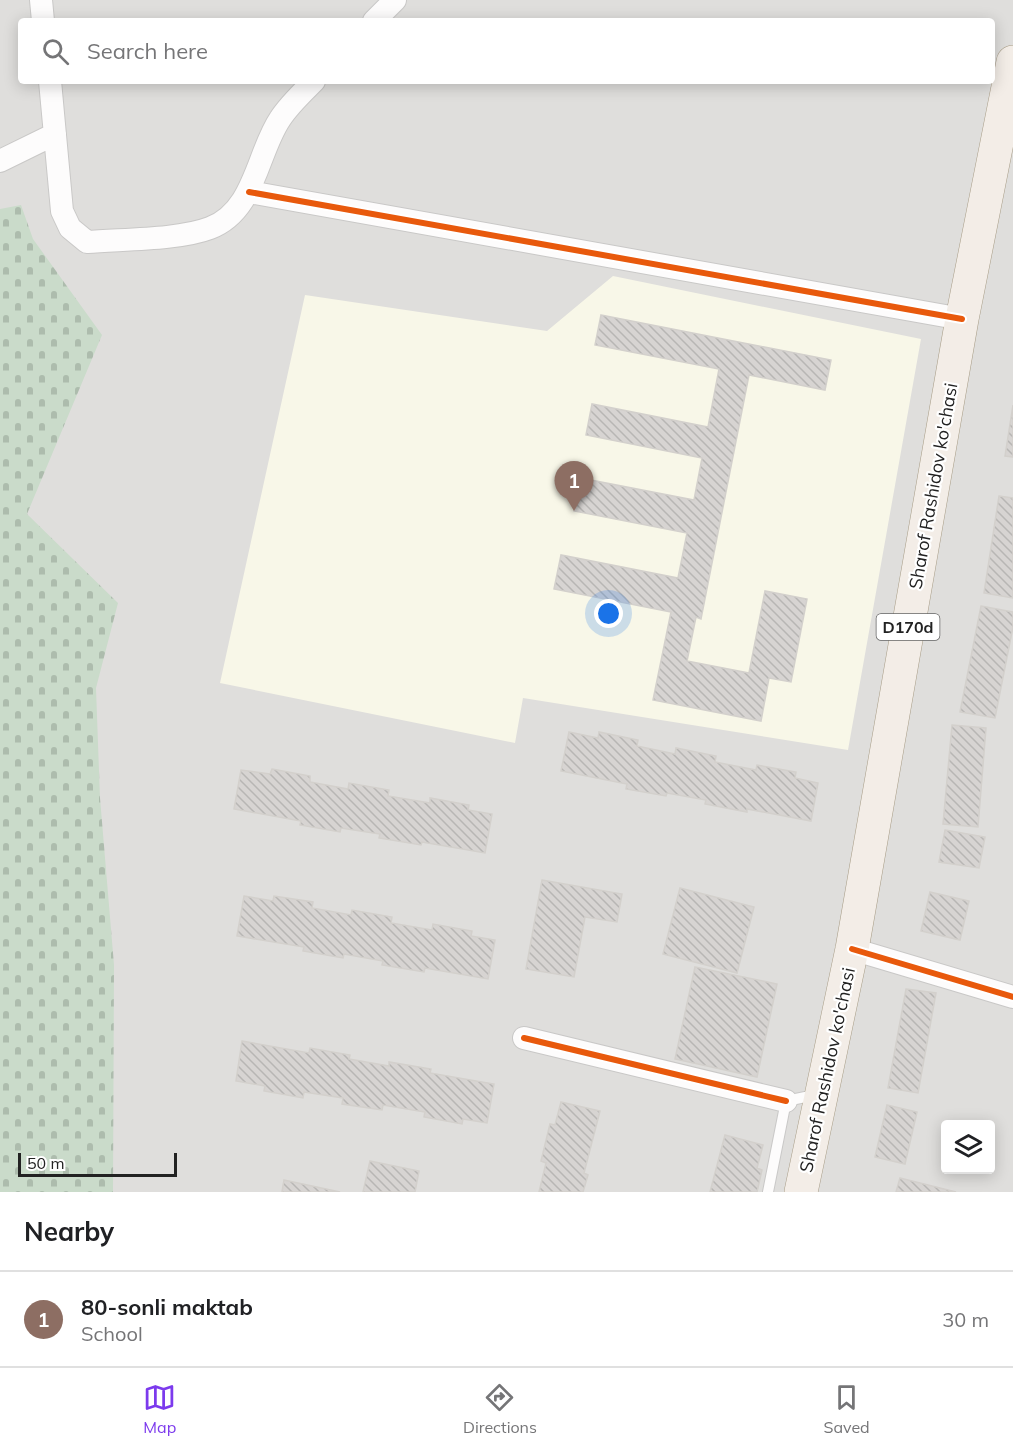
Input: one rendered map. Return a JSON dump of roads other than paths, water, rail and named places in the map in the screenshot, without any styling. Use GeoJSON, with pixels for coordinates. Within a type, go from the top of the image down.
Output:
{"type":"FeatureCollection","features":[{"type":"Feature","properties":{"kind":"main road","name":"Sharof Rashidov ko'chasi"},"geometry":{"type":"LineString","coordinates":[[801,1192],[852,949],[962,320],[1013,62]]}},
{"type":"Feature","properties":{"kind":"street"},"geometry":{"type":"LineString","coordinates":[[40,0],[43,18]]}},
{"type":"Feature","properties":{"kind":"street"},"geometry":{"type":"LineString","coordinates":[[377,18],[394,0]]}},
{"type":"Feature","properties":{"kind":"street"},"geometry":{"type":"LineString","coordinates":[[50,84],[62,211],[70,228],[87,242],[191,233],[212,228],[230,215],[249,192],[267,142],[280,118],[311,84]]}},
{"type":"Feature","properties":{"kind":"street"},"geometry":{"type":"LineString","coordinates":[[0,161],[55,134]]}},
{"type":"Feature","properties":{"kind":"street"},"geometry":{"type":"LineString","coordinates":[[249,192],[962,320]]}},
{"type":"Feature","properties":{"kind":"street"},"geometry":{"type":"LineString","coordinates":[[852,949],[1013,997]]}},
{"type":"Feature","properties":{"kind":"street"},"geometry":{"type":"LineString","coordinates":[[524,1038],[786,1101]]}},
{"type":"Feature","properties":{"kind":"lane"},"geometry":{"type":"LineString","coordinates":[[768,1192],[786,1101],[821,1094]]}},
{"type":"Feature","properties":{"kind":"place","name":"80-sonli maktab"},"geometry":{"type":"Point","coordinates":[574,511]}}]}
